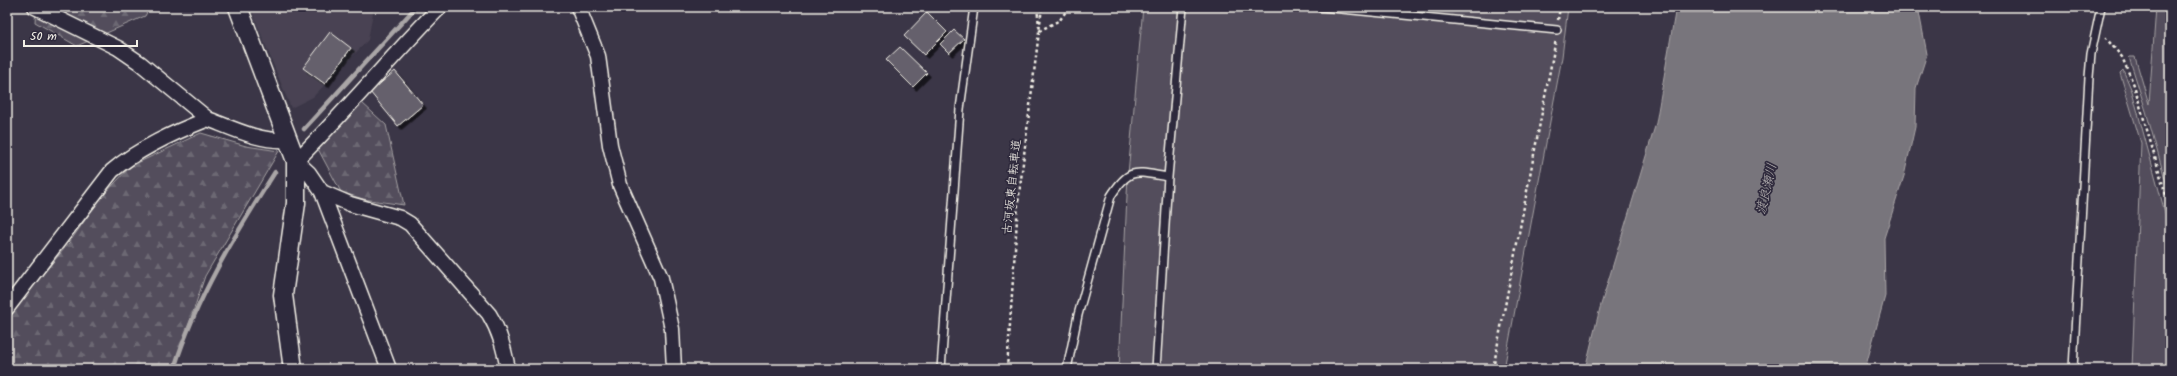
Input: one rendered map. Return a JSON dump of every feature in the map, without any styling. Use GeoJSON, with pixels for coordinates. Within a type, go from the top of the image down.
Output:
{"type":"FeatureCollection","features":[{"type":"Feature","properties":{"kind":"street"},"geometry":{"type":"LineString","coordinates":[[34,7],[118,48],[140,63],[208,119],[260,138],[274,141],[288,140]]}},
{"type":"Feature","properties":{"kind":"street"},"geometry":{"type":"LineString","coordinates":[[238,7],[296,161],[296,203],[283,295],[293,369]]}},
{"type":"Feature","properties":{"kind":"street"},"geometry":{"type":"LineString","coordinates":[[296,161],[367,88],[410,37],[440,7]]}},
{"type":"Feature","properties":{"kind":"street"},"geometry":{"type":"LineString","coordinates":[[578,7],[598,56],[610,145],[620,185],[661,278],[672,329],[674,369]]}},
{"type":"Feature","properties":{"kind":"street"},"geometry":{"type":"LineString","coordinates":[[8,301],[77,219],[112,171],[121,163],[152,145],[208,119]]}},
{"type":"Feature","properties":{"kind":"street"},"geometry":{"type":"LineString","coordinates":[[296,161],[309,173],[322,192],[389,369]]}},
{"type":"Feature","properties":{"kind":"street"},"geometry":{"type":"LineString","coordinates":[[322,192],[350,204],[400,218],[410,224],[489,314],[500,337],[508,369]]}},
{"type":"Feature","properties":{"kind":"lane"},"geometry":{"type":"LineString","coordinates":[[941,369],[960,109],[974,7]]}},
{"type":"Feature","properties":{"kind":"lane"},"geometry":{"type":"LineString","coordinates":[[1156,369],[1168,178],[1184,7]]}},
{"type":"Feature","properties":{"kind":"lane"},"geometry":{"type":"LineString","coordinates":[[1321,7],[1558,30]]}},
{"type":"Feature","properties":{"kind":"lane"},"geometry":{"type":"LineString","coordinates":[[2073,369],[2089,77],[2102,7]]}},
{"type":"Feature","properties":{"kind":"lane"},"geometry":{"type":"LineString","coordinates":[[1068,369],[1078,315],[1111,196],[1121,180],[1128,174],[1144,173],[1168,178]]}},
{"type":"Feature","properties":{"kind":"path"},"geometry":{"type":"LineString","coordinates":[[1037,7],[1039,31],[1060,20],[1069,7]]}},
{"type":"Feature","properties":{"kind":"path","name":"古河坂東自転車道"},"geometry":{"type":"LineString","coordinates":[[1007,369],[1018,204],[1042,7]]}},
{"type":"Feature","properties":{"kind":"path"},"geometry":{"type":"LineString","coordinates":[[1493,369],[1558,30],[1560,7]]}},
{"type":"Feature","properties":{"kind":"path"},"geometry":{"type":"LineString","coordinates":[[2097,31],[2114,45],[2122,56],[2134,84],[2170,209]]}},
{"type":"Feature","properties":{"kind":"shaded area"},"geometry":{"type":"Polygon","coordinates":[[[250,7],[374,7],[368,40],[313,97],[291,108],[250,7]]]}},
{"type":"Feature","properties":{"kind":"green space"},"geometry":{"type":"Polygon","coordinates":[[[36,7],[150,7],[145,16],[77,46],[35,22],[36,7]]]}},
{"type":"Feature","properties":{"kind":"green space"},"geometry":{"type":"Polygon","coordinates":[[[1143,7],[1568,7],[1562,57],[1504,369],[1119,369],[1128,174],[1143,7]]]}},
{"type":"Feature","properties":{"kind":"green space"},"geometry":{"type":"Polygon","coordinates":[[[2156,7],[2170,7],[2170,197],[2129,57],[2135,57],[2149,104],[2156,7]]]}},
{"type":"Feature","properties":{"kind":"green space"},"geometry":{"type":"Polygon","coordinates":[[[2123,70],[2132,91],[2170,231],[2170,369],[2132,369],[2141,143],[2120,73],[2123,70]]]}},
{"type":"Feature","properties":{"kind":"green space"},"geometry":{"type":"Polygon","coordinates":[[[361,102],[386,125],[404,205],[363,199],[341,192],[318,149],[348,112],[361,102]]]}},
{"type":"Feature","properties":{"kind":"green space"},"geometry":{"type":"Polygon","coordinates":[[[201,133],[246,146],[279,151],[205,276],[184,339],[172,369],[7,369],[7,317],[69,243],[99,200],[131,166],[201,133]]]}},
{"type":"Feature","properties":{"kind":"water","name":"渡良瀬川"},"geometry":{"type":"Polygon","coordinates":[[[1676,7],[1918,7],[1927,54],[1916,88],[1915,127],[1904,176],[1884,238],[1885,296],[1865,369],[1585,369],[1600,308],[1656,123],[1676,7]]]}},
{"type":"Feature","properties":{"kind":"building"},"geometry":{"type":"Polygon","coordinates":[[[927,12],[947,32],[924,55],[904,36],[927,12]]]}},
{"type":"Feature","properties":{"kind":"building"},"geometry":{"type":"Polygon","coordinates":[[[954,30],[964,39],[949,53],[940,44],[954,30]]]}},
{"type":"Feature","properties":{"kind":"building"},"geometry":{"type":"Polygon","coordinates":[[[330,32],[351,48],[325,84],[303,68],[330,32]]]}},
{"type":"Feature","properties":{"kind":"building"},"geometry":{"type":"Polygon","coordinates":[[[900,47],[927,73],[913,87],[886,60],[900,47]]]}},
{"type":"Feature","properties":{"kind":"building"},"geometry":{"type":"Polygon","coordinates":[[[395,71],[423,105],[398,126],[370,92],[395,71]]]}},
{"type":"Feature","properties":{"kind":"waterway"},"geometry":{"type":"LineString","coordinates":[[304,129],[416,7]]}},
{"type":"Feature","properties":{"kind":"waterway"},"geometry":{"type":"LineString","coordinates":[[174,369],[193,317],[205,292],[231,243],[275,172]]}}]}
